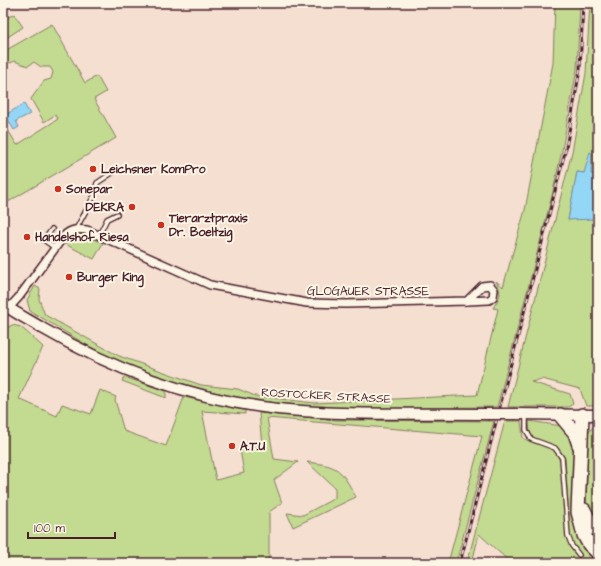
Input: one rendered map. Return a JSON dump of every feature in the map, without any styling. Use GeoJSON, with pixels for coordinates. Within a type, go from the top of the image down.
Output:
{"type":"FeatureCollection","features":[{"type":"Feature","properties":{"kind":"highway"},"geometry":{"type":"LineString","coordinates":[[560,415],[575,433],[581,452]]}},
{"type":"Feature","properties":{"kind":"highway"},"geometry":{"type":"LineString","coordinates":[[582,415],[581,490],[578,512],[584,535],[589,544],[598,553]]}},
{"type":"Feature","properties":{"kind":"highway"},"geometry":{"type":"LineString","coordinates":[[581,490],[587,520],[593,528],[598,530]]}},
{"type":"Feature","properties":{"kind":"street","name":"GLOGAUER STRASSE"},"geometry":{"type":"LineString","coordinates":[[76,229],[87,230],[198,281],[220,288],[317,303],[467,301]]}},
{"type":"Feature","properties":{"kind":"street"},"geometry":{"type":"LineString","coordinates":[[5,309],[64,236],[76,229]]}},
{"type":"Feature","properties":{"kind":"street","name":"ROSTOCKER STRASSE"},"geometry":{"type":"LineString","coordinates":[[5,309],[78,349],[147,377],[204,395],[253,405],[314,411],[598,415]]}},
{"type":"Feature","properties":{"kind":"lane"},"geometry":{"type":"LineString","coordinates":[[76,229],[94,196],[97,183],[115,171]]}},
{"type":"Feature","properties":{"kind":"lane"},"geometry":{"type":"LineString","coordinates":[[98,235],[107,219],[117,214]]}},
{"type":"Feature","properties":{"kind":"lane"},"geometry":{"type":"LineString","coordinates":[[52,229],[44,240],[55,248]]}},
{"type":"Feature","properties":{"kind":"lane"},"geometry":{"type":"LineString","coordinates":[[526,414],[526,430],[531,439],[555,448],[562,458],[568,536],[578,556]]}},
{"type":"Feature","properties":{"kind":"green space"},"geometry":{"type":"Polygon","coordinates":[[[555,3],[580,3],[577,69],[552,196],[497,407],[359,408],[304,406],[256,400],[215,392],[155,375],[117,360],[94,349],[30,311],[27,300],[35,286],[40,289],[39,299],[45,315],[119,356],[201,385],[238,389],[255,396],[314,403],[477,395],[498,309],[493,308],[500,294],[496,281],[503,287],[525,210],[553,63],[555,3]]]}},
{"type":"Feature","properties":{"kind":"green space"},"geometry":{"type":"Polygon","coordinates":[[[590,3],[598,3],[598,406],[586,406],[580,389],[542,379],[531,382],[570,394],[573,404],[568,407],[508,407],[572,152],[586,73],[590,3]],[[592,153],[584,173],[577,172],[568,220],[591,174],[592,153]]]}},
{"type":"Feature","properties":{"kind":"green space"},"geometry":{"type":"Polygon","coordinates":[[[14,14],[23,27],[3,40],[3,20],[14,14]]]}},
{"type":"Feature","properties":{"kind":"green space"},"geometry":{"type":"Polygon","coordinates":[[[52,24],[85,83],[97,76],[106,92],[94,99],[116,138],[3,205],[3,122],[17,145],[58,119],[55,115],[44,122],[31,99],[44,81],[51,79],[53,72],[50,67],[41,67],[34,62],[28,66],[14,61],[11,63],[6,61],[3,52],[52,24]]]}},
{"type":"Feature","properties":{"kind":"green space"},"geometry":{"type":"Polygon","coordinates":[[[82,234],[103,243],[94,259],[65,244],[73,236],[82,234]]]}},
{"type":"Feature","properties":{"kind":"green space"},"geometry":{"type":"Polygon","coordinates":[[[12,325],[21,327],[43,347],[19,399],[57,416],[62,404],[91,414],[100,390],[116,397],[115,400],[124,431],[166,446],[184,397],[245,410],[245,414],[202,411],[216,480],[244,473],[240,450],[262,446],[259,413],[336,420],[494,421],[456,563],[448,563],[482,436],[267,418],[274,459],[298,462],[274,480],[282,503],[269,512],[269,563],[3,563],[3,330],[12,325]]]}},
{"type":"Feature","properties":{"kind":"green space"},"geometry":{"type":"Polygon","coordinates":[[[124,377],[166,391],[166,398],[122,381],[124,377]]]}},
{"type":"Feature","properties":{"kind":"green space"},"geometry":{"type":"Polygon","coordinates":[[[505,421],[521,421],[523,438],[530,442],[547,446],[555,452],[559,458],[562,467],[568,541],[578,557],[580,555],[571,541],[570,534],[565,459],[553,445],[539,440],[530,434],[529,421],[562,426],[569,433],[575,451],[576,503],[583,524],[598,558],[598,563],[511,563],[479,534],[472,563],[467,563],[505,421]]]}},
{"type":"Feature","properties":{"kind":"green space"},"geometry":{"type":"Polygon","coordinates":[[[598,424],[598,527],[586,508],[588,435],[590,430],[598,424]]]}},
{"type":"Feature","properties":{"kind":"green space"},"geometry":{"type":"Polygon","coordinates":[[[307,462],[326,465],[338,470],[356,497],[293,527],[287,513],[303,515],[335,498],[335,488],[307,462]]]}},
{"type":"Feature","properties":{"kind":"water"},"geometry":{"type":"Polygon","coordinates":[[[24,104],[30,114],[16,121],[19,127],[14,130],[5,115],[24,104]]]}},
{"type":"Feature","properties":{"kind":"water"},"geometry":{"type":"Polygon","coordinates":[[[590,152],[592,153],[591,174],[596,175],[595,219],[568,220],[577,172],[584,173],[590,152]]]}},
{"type":"Feature","properties":{"kind":"railway"},"geometry":{"type":"LineString","coordinates":[[460,563],[566,148],[580,69],[583,3]]}},
{"type":"Feature","properties":{"kind":"place","name":"Leichsner KomPro"},"geometry":{"type":"Point","coordinates":[93,169]}},
{"type":"Feature","properties":{"kind":"place","name":"Sonepar"},"geometry":{"type":"Point","coordinates":[58,189]}},
{"type":"Feature","properties":{"kind":"place","name":"DEKRA"},"geometry":{"type":"Point","coordinates":[132,207]}},
{"type":"Feature","properties":{"kind":"place","name":"Tierarztpraxis Dr. Boeltzig"},"geometry":{"type":"Point","coordinates":[161,225]}},
{"type":"Feature","properties":{"kind":"place","name":"Handelshof Riesa"},"geometry":{"type":"Point","coordinates":[27,237]}},
{"type":"Feature","properties":{"kind":"place","name":"Burger King"},"geometry":{"type":"Point","coordinates":[69,277]}},
{"type":"Feature","properties":{"kind":"place","name":"A.T.U"},"geometry":{"type":"Point","coordinates":[232,446]}}]}
